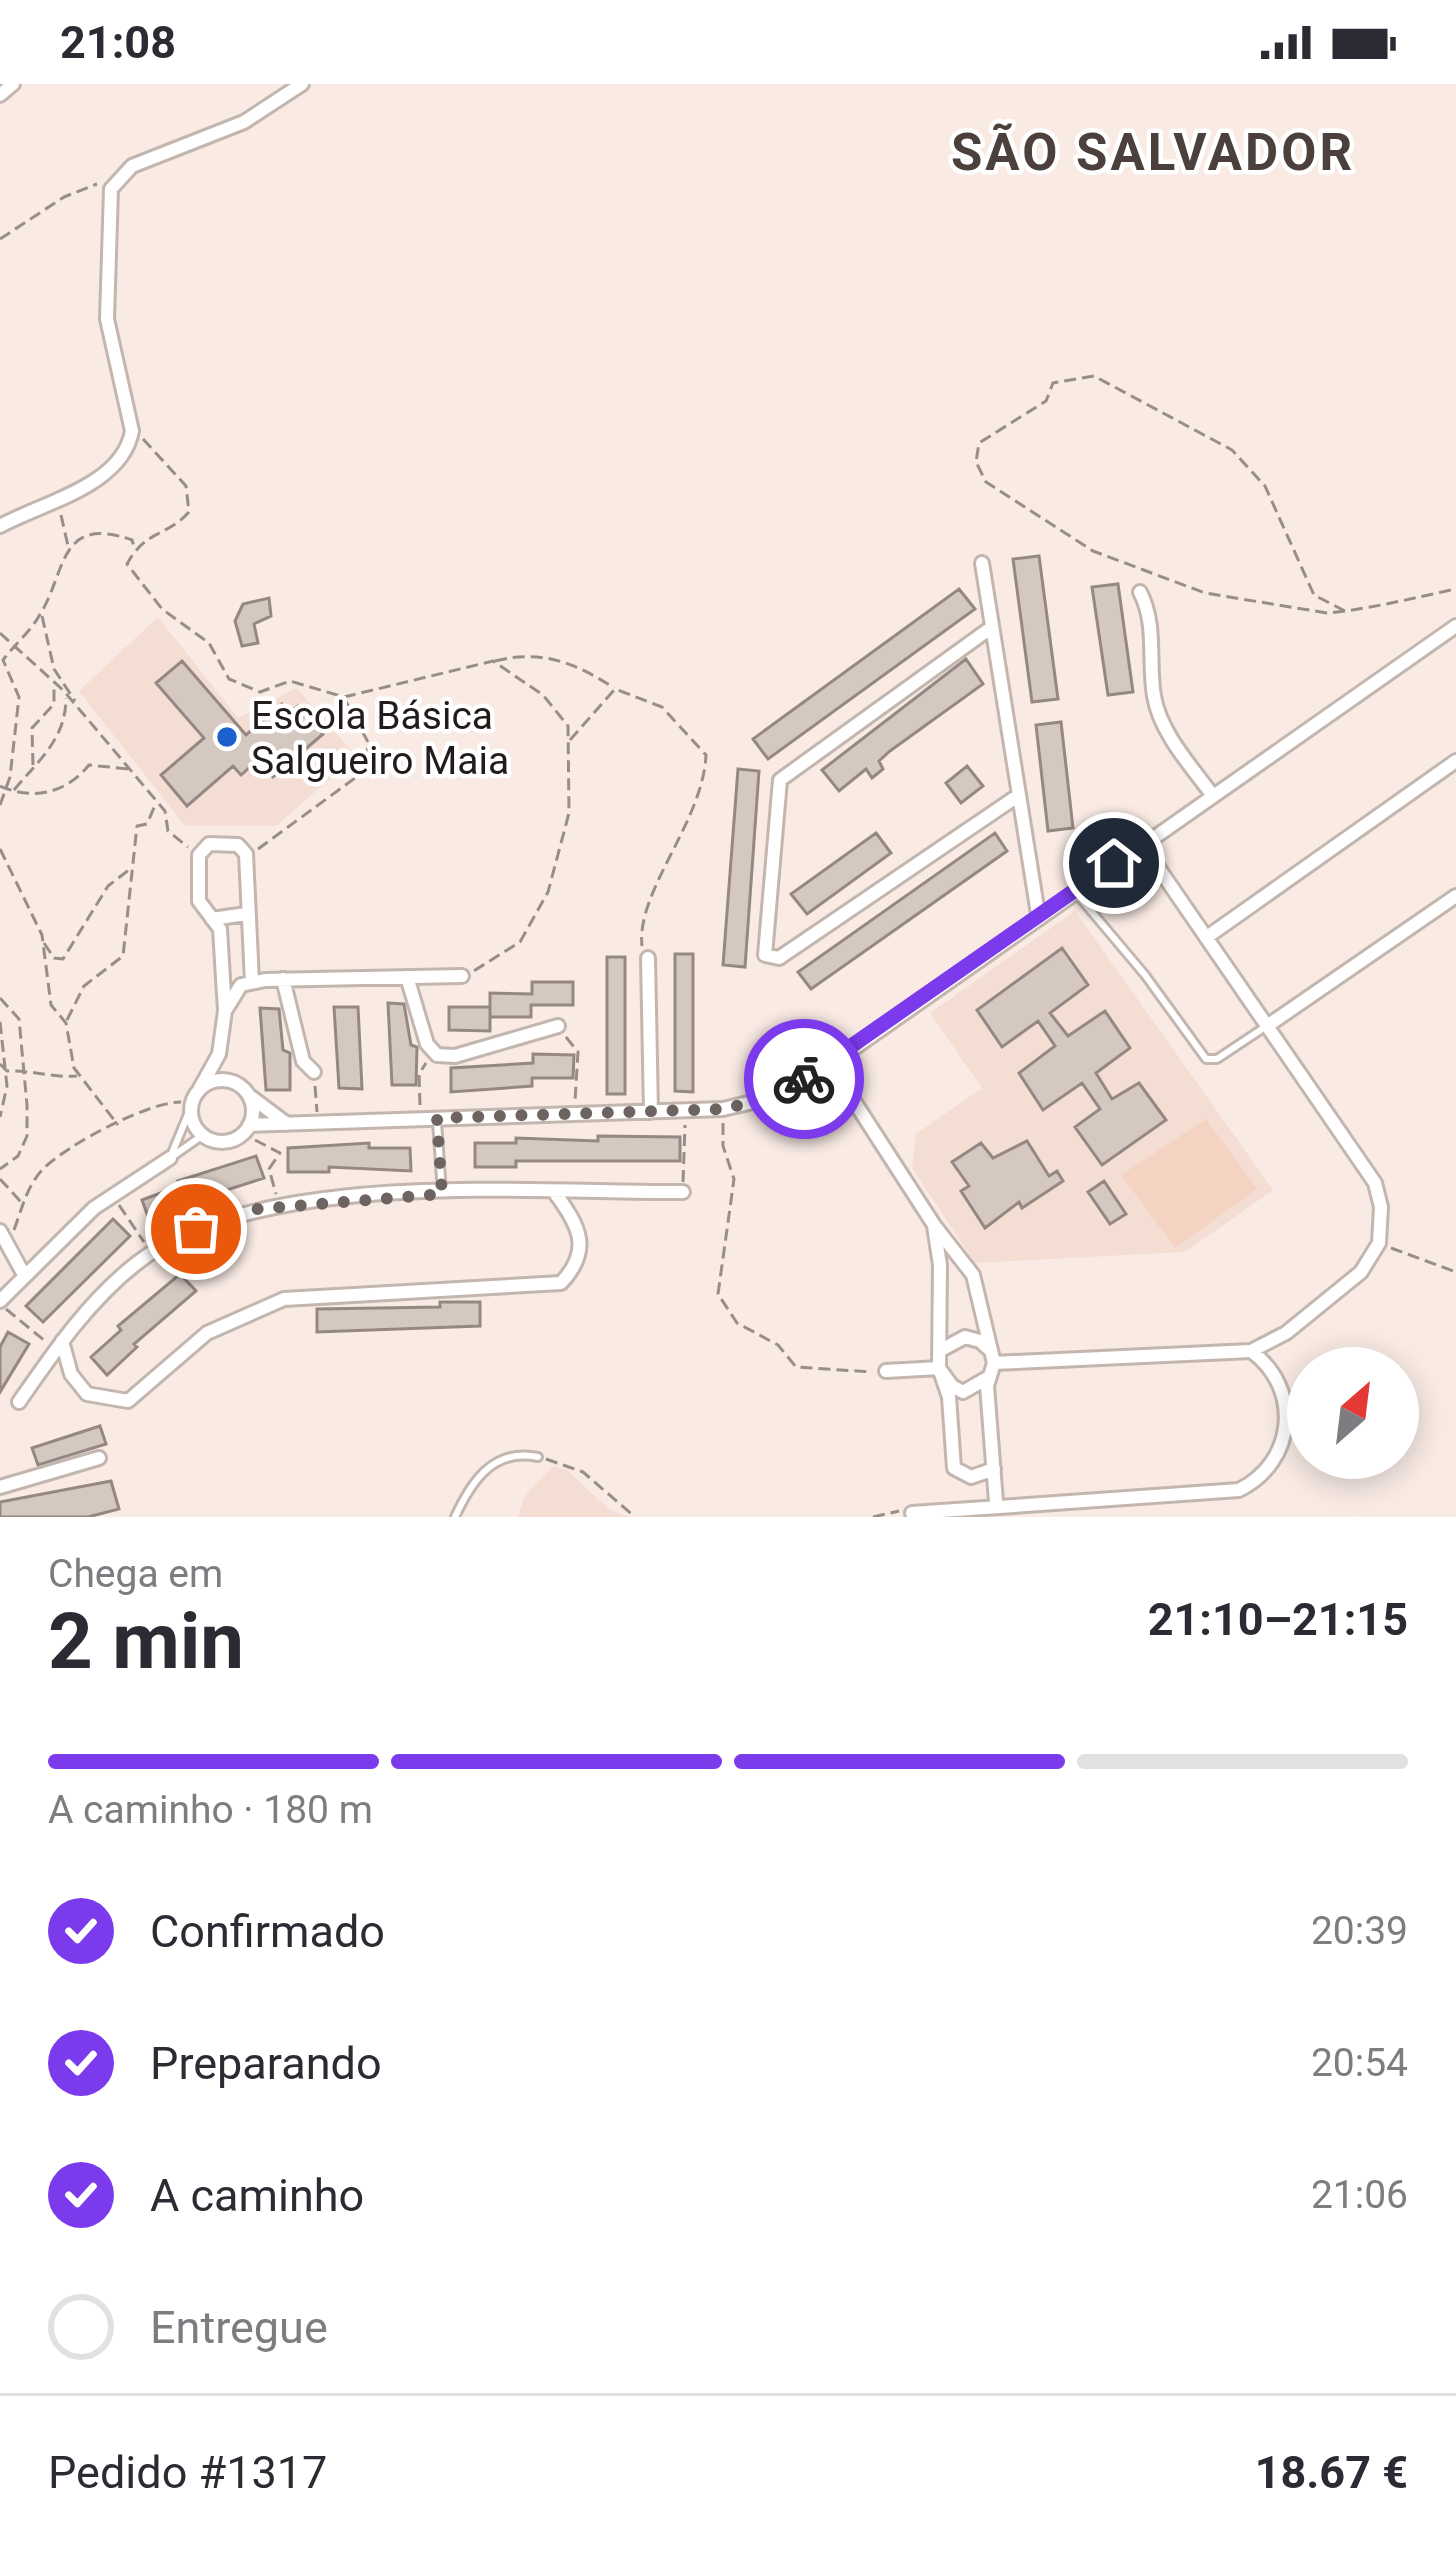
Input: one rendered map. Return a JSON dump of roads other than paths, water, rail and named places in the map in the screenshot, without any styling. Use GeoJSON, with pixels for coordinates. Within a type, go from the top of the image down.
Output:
{"type":"FeatureCollection","features":[{"type":"Feature","properties":{"kind":"street"},"geometry":{"type":"LineString","coordinates":[[0,94],[13,84]]}},
{"type":"Feature","properties":{"kind":"street"},"geometry":{"type":"LineString","coordinates":[[0,526],[117,465],[132,430],[107,319],[111,189],[132,166],[244,122],[302,84]]}},
{"type":"Feature","properties":{"kind":"street"},"geometry":{"type":"LineString","coordinates":[[982,563],[1038,914]]}},
{"type":"Feature","properties":{"kind":"street"},"geometry":{"type":"LineString","coordinates":[[1140,592],[1150,612],[1154,700],[1173,742],[1214,796]]}},
{"type":"Feature","properties":{"kind":"street"},"geometry":{"type":"LineString","coordinates":[[992,627],[780,780],[765,955],[779,958],[1018,795]]}},
{"type":"Feature","properties":{"kind":"street"},"geometry":{"type":"LineString","coordinates":[[252,982],[246,854],[238,845],[209,844],[199,855],[199,901],[220,929],[225,1011],[219,1054],[194,1100],[203,1135],[223,1142],[246,1130],[289,1124],[686,1112],[765,1099],[830,1064],[1038,914],[1454,632]]}},
{"type":"Feature","properties":{"kind":"street"},"geometry":{"type":"LineString","coordinates":[[1207,938],[1456,761]]}},
{"type":"Feature","properties":{"kind":"street"},"geometry":{"type":"LineString","coordinates":[[886,1371],[938,1368],[963,1392],[992,1363],[1251,1351],[1330,1300],[1361,1272],[1378,1243],[1382,1207],[1376,1183],[1142,844]]}},
{"type":"Feature","properties":{"kind":"street"},"geometry":{"type":"LineString","coordinates":[[1267,1026],[1456,896]]}},
{"type":"Feature","properties":{"kind":"street"},"geometry":{"type":"LineString","coordinates":[[212,920],[246,914]]}},
{"type":"Feature","properties":{"kind":"street"},"geometry":{"type":"LineString","coordinates":[[648,958],[651,1112]]}},
{"type":"Feature","properties":{"kind":"street"},"geometry":{"type":"LineString","coordinates":[[225,1011],[241,985],[252,982],[462,976]]}},
{"type":"Feature","properties":{"kind":"street"},"geometry":{"type":"LineString","coordinates":[[407,977],[427,1044],[434,1052],[455,1056],[558,1026]]}},
{"type":"Feature","properties":{"kind":"street"},"geometry":{"type":"LineString","coordinates":[[283,980],[303,1061],[314,1072]]}},
{"type":"Feature","properties":{"kind":"street"},"geometry":{"type":"LineString","coordinates":[[219,1054],[234,1082],[289,1124]]}},
{"type":"Feature","properties":{"kind":"street"},"geometry":{"type":"LineString","coordinates":[[830,1064],[934,1225],[974,1275],[992,1363],[999,1507]]}},
{"type":"Feature","properties":{"kind":"street"},"geometry":{"type":"LineString","coordinates":[[194,1100],[215,1080],[234,1082]]}},
{"type":"Feature","properties":{"kind":"street"},"geometry":{"type":"LineString","coordinates":[[246,1130],[248,1094]]}},
{"type":"Feature","properties":{"kind":"street"},"geometry":{"type":"LineString","coordinates":[[0,1303],[23,1273],[112,1194],[170,1158]]}},
{"type":"Feature","properties":{"kind":"street"},"geometry":{"type":"LineString","coordinates":[[19,1402],[58,1346],[152,1254],[196,1229],[280,1206],[442,1194],[682,1192]]}},
{"type":"Feature","properties":{"kind":"street"},"geometry":{"type":"LineString","coordinates":[[58,1346],[87,1394],[128,1400],[207,1333],[284,1300],[536,1289],[561,1283],[579,1264],[582,1239],[555,1193]]}},
{"type":"Feature","properties":{"kind":"street"},"geometry":{"type":"LineString","coordinates":[[934,1225],[940,1265],[938,1368],[949,1397],[954,1468],[971,1477],[994,1469]]}},
{"type":"Feature","properties":{"kind":"street"},"geometry":{"type":"LineString","coordinates":[[0,1231],[23,1273]]}},
{"type":"Feature","properties":{"kind":"street"},"geometry":{"type":"LineString","coordinates":[[941,1351],[965,1337],[992,1363]]}},
{"type":"Feature","properties":{"kind":"street"},"geometry":{"type":"LineString","coordinates":[[911,1513],[1239,1490],[1262,1479],[1285,1439],[1287,1413],[1273,1367],[1251,1351]]}},
{"type":"Feature","properties":{"kind":"street"},"geometry":{"type":"LineString","coordinates":[[0,1487],[99,1458]]}},
{"type":"Feature","properties":{"kind":"lane"},"geometry":{"type":"LineString","coordinates":[[1073,890],[1145,975],[1206,1059],[1217,1059],[1267,1026]]}},
{"type":"Feature","properties":{"kind":"lane"},"geometry":{"type":"LineString","coordinates":[[170,1158],[194,1100]]}},
{"type":"Feature","properties":{"kind":"lane"},"geometry":{"type":"LineString","coordinates":[[437,1118],[442,1194]]}},
{"type":"Feature","properties":{"kind":"lane"},"geometry":{"type":"LineString","coordinates":[[170,1158],[203,1135]]}},
{"type":"Feature","properties":{"kind":"lane"},"geometry":{"type":"LineString","coordinates":[[455,1517],[467,1490],[492,1462],[521,1454],[538,1457]]}},
{"type":"Feature","properties":{"kind":"place","name":"Escola Básica Salgueiro Maia"},"geometry":{"type":"Point","coordinates":[227,737]}},
{"type":"Feature","properties":{"kind":"district","name":"SÃO SALVADOR"},"geometry":{"type":"Point","coordinates":[1153,152]}}]}
